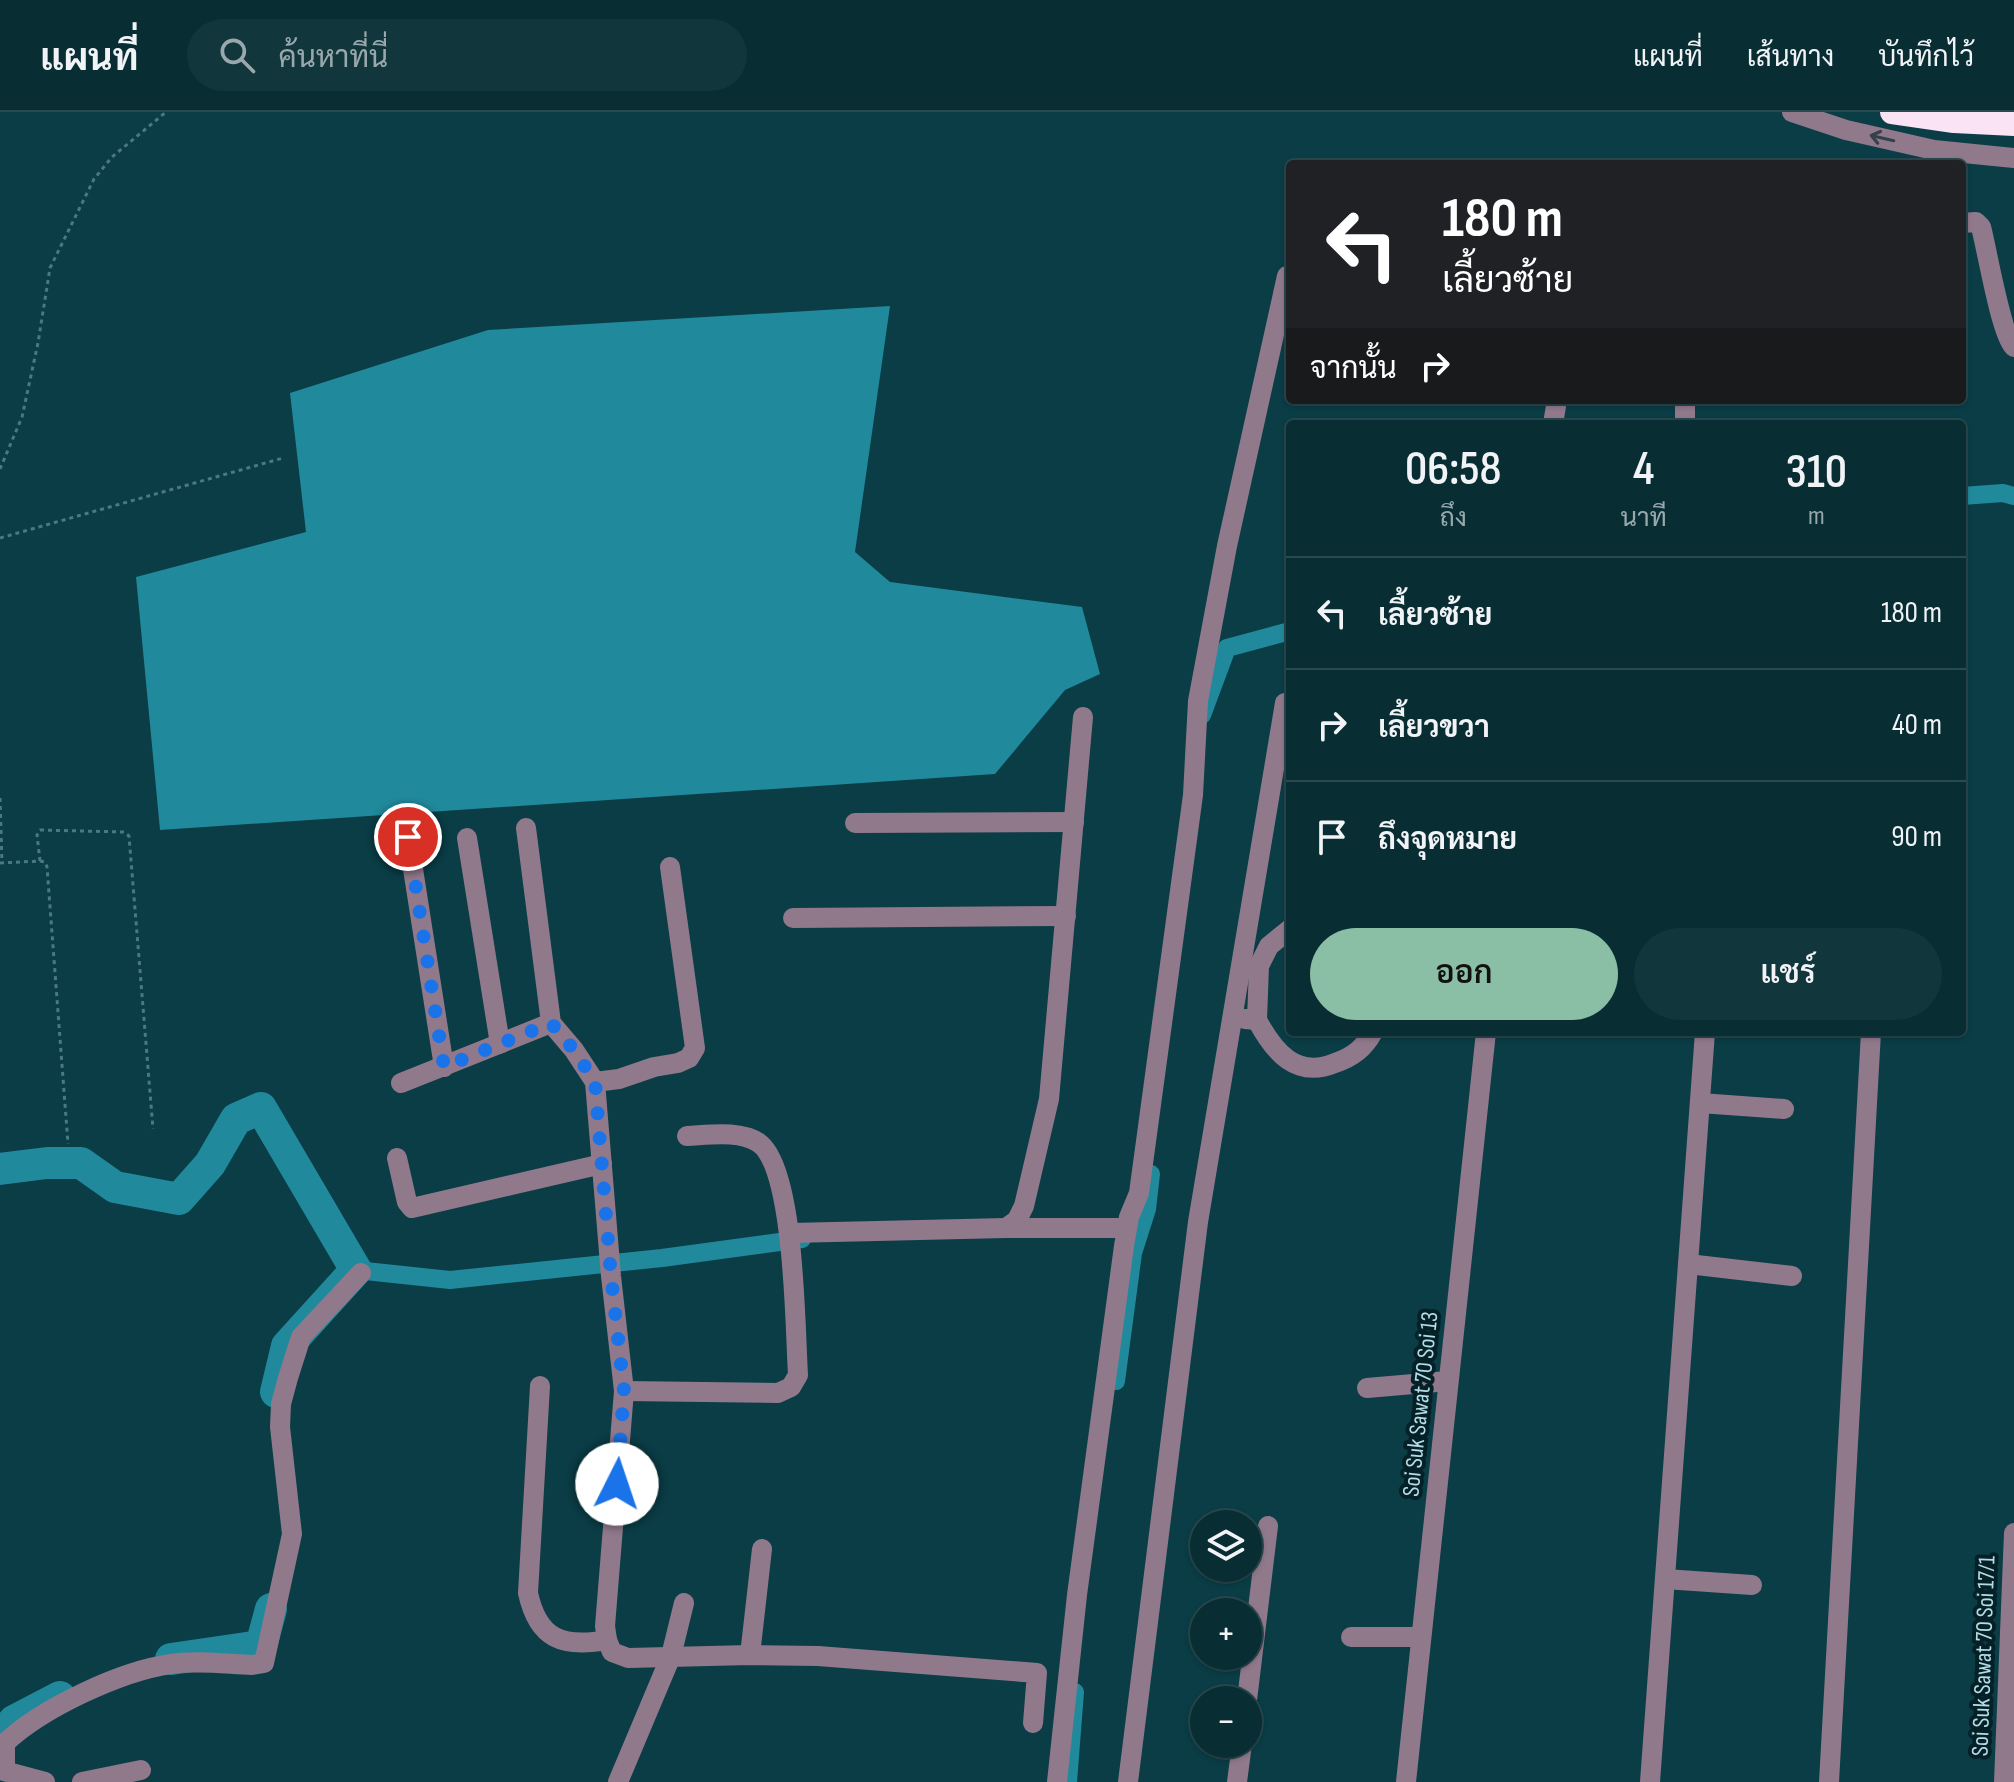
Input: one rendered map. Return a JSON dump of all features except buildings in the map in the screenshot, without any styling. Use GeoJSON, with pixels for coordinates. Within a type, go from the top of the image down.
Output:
{"type":"FeatureCollection","features":[{"type":"Feature","properties":{"kind":"highway"},"geometry":{"type":"LineString","coordinates":[[1892,112],[1954,121],[2014,124]]}},
{"type":"Feature","properties":{"kind":"street"},"geometry":{"type":"LineString","coordinates":[[1792,112],[1912,155],[1934,150],[2014,158]]}},
{"type":"Feature","properties":{"kind":"street"},"geometry":{"type":"LineString","coordinates":[[1966,223],[1976,222],[1981,227],[2004,323],[2010,344],[2014,347]]}},
{"type":"Feature","properties":{"kind":"street"},"geometry":{"type":"LineString","coordinates":[[1057,1782],[1077,1595],[1127,1228],[1139,1193],[1187,845],[1195,772],[1198,701],[1227,546],[1286,280]]}},
{"type":"Feature","properties":{"kind":"street"},"geometry":{"type":"LineString","coordinates":[[1128,1782],[1198,1222],[1285,703]]}},
{"type":"Feature","properties":{"kind":"street"},"geometry":{"type":"LineString","coordinates":[[1006,1228],[1017,1220],[1024,1206],[1049,1099],[1083,717]]}},
{"type":"Feature","properties":{"kind":"street"},"geometry":{"type":"LineString","coordinates":[[855,823],[1074,822]]}},
{"type":"Feature","properties":{"kind":"street"},"geometry":{"type":"LineString","coordinates":[[526,828],[551,1023],[595,1082],[624,1391],[605,1626],[612,1652],[628,1658],[818,1656],[1037,1673],[1033,1723]]}},
{"type":"Feature","properties":{"kind":"street"},"geometry":{"type":"LineString","coordinates":[[408,837],[444,1067]]}},
{"type":"Feature","properties":{"kind":"street"},"geometry":{"type":"LineString","coordinates":[[467,838],[500,1044]]}},
{"type":"Feature","properties":{"kind":"street"},"geometry":{"type":"LineString","coordinates":[[595,1082],[619,1079],[654,1067],[678,1063],[689,1058],[695,1048],[670,867]]}},
{"type":"Feature","properties":{"kind":"street"},"geometry":{"type":"LineString","coordinates":[[793,918],[1066,916]]}},
{"type":"Feature","properties":{"kind":"street"},"geometry":{"type":"LineString","coordinates":[[1286,932],[1269,946],[1259,966],[1257,1020],[1277,1050],[1296,1066],[1318,1070],[1364,1048],[1371,1036]]}},
{"type":"Feature","properties":{"kind":"street"},"geometry":{"type":"LineString","coordinates":[[1233,1019],[1257,1020]]}},
{"type":"Feature","properties":{"kind":"street"},"geometry":{"type":"LineString","coordinates":[[401,1083],[551,1023]]}},
{"type":"Feature","properties":{"kind":"street","name":"Soi Suk Sawat 70 Soi 13"},"geometry":{"type":"LineString","coordinates":[[1406,1782],[1486,1036]]}},
{"type":"Feature","properties":{"kind":"street"},"geometry":{"type":"LineString","coordinates":[[1650,1782],[1705,1036]]}},
{"type":"Feature","properties":{"kind":"street"},"geometry":{"type":"LineString","coordinates":[[1829,1782],[1871,1036]]}},
{"type":"Feature","properties":{"kind":"street"},"geometry":{"type":"LineString","coordinates":[[1700,1103],[1784,1109]]}},
{"type":"Feature","properties":{"kind":"street"},"geometry":{"type":"LineString","coordinates":[[624,1391],[778,1393],[791,1387],[798,1375],[790,1233],[774,1158],[758,1142],[730,1134],[687,1136]]}},
{"type":"Feature","properties":{"kind":"street"},"geometry":{"type":"LineString","coordinates":[[397,1158],[407,1202],[412,1208],[602,1164]]}},
{"type":"Feature","properties":{"kind":"street"},"geometry":{"type":"LineString","coordinates":[[790,1233],[1127,1228]]}},
{"type":"Feature","properties":{"kind":"street"},"geometry":{"type":"LineString","coordinates":[[1688,1264],[1792,1276]]}},
{"type":"Feature","properties":{"kind":"street"},"geometry":{"type":"LineString","coordinates":[[45,1782],[3,1771],[5,1743],[72,1699],[142,1671],[169,1664],[264,1663],[292,1534],[280,1427],[284,1391],[301,1337],[361,1273]]}},
{"type":"Feature","properties":{"kind":"street"},"geometry":{"type":"LineString","coordinates":[[1367,1388],[1448,1381]]}},
{"type":"Feature","properties":{"kind":"street"},"geometry":{"type":"LineString","coordinates":[[540,1386],[528,1593],[533,1615],[541,1629],[559,1639],[588,1643],[607,1640]]}},
{"type":"Feature","properties":{"kind":"street"},"geometry":{"type":"LineString","coordinates":[[1249,1686],[1268,1526]]}},
{"type":"Feature","properties":{"kind":"street","name":"Soi Suk Sawat 70 Soi 17/1"},"geometry":{"type":"LineString","coordinates":[[2004,1782],[2014,1533]]}},
{"type":"Feature","properties":{"kind":"street"},"geometry":{"type":"LineString","coordinates":[[750,1655],[762,1549]]}},
{"type":"Feature","properties":{"kind":"street"},"geometry":{"type":"LineString","coordinates":[[1665,1579],[1752,1585]]}},
{"type":"Feature","properties":{"kind":"street"},"geometry":{"type":"LineString","coordinates":[[618,1782],[671,1656],[684,1603]]}},
{"type":"Feature","properties":{"kind":"street"},"geometry":{"type":"LineString","coordinates":[[1351,1637],[1421,1637]]}},
{"type":"Feature","properties":{"kind":"street"},"geometry":{"type":"LineString","coordinates":[[1237,1782],[1240,1758]]}},
{"type":"Feature","properties":{"kind":"street"},"geometry":{"type":"LineString","coordinates":[[82,1782],[141,1770]]}},
{"type":"Feature","properties":{"kind":"path"},"geometry":{"type":"LineString","coordinates":[[0,469],[22,417],[50,268],[94,179],[112,157],[166,112]]}},
{"type":"Feature","properties":{"kind":"path"},"geometry":{"type":"LineString","coordinates":[[0,538],[283,458]]}},
{"type":"Feature","properties":{"kind":"path"},"geometry":{"type":"LineString","coordinates":[[0,798],[1,863],[40,861],[45,862],[47,867],[68,1144]]}},
{"type":"Feature","properties":{"kind":"path"},"geometry":{"type":"LineString","coordinates":[[40,861],[37,835],[40,830],[124,832],[129,836],[153,1129]]}},
{"type":"Feature","properties":{"kind":"water"},"geometry":{"type":"Polygon","coordinates":[[[890,306],[855,552],[890,582],[1082,607],[1100,674],[1065,690],[995,774],[160,830],[136,577],[306,532],[290,393],[488,330],[890,306]]]}},
{"type":"Feature","properties":{"kind":"waterway"},"geometry":{"type":"LineString","coordinates":[[1966,496],[2003,493],[2014,496]]}},
{"type":"Feature","properties":{"kind":"waterway"},"geometry":{"type":"LineString","coordinates":[[1202,715],[1227,648],[1286,632]]}},
{"type":"Feature","properties":{"kind":"waterway"},"geometry":{"type":"LineString","coordinates":[[0,1169],[47,1163],[81,1163],[115,1187],[179,1199],[210,1164],[236,1119],[261,1108],[356,1270],[287,1346],[276,1392]]}},
{"type":"Feature","properties":{"kind":"waterway"},"geometry":{"type":"LineString","coordinates":[[1116,1381],[1133,1253],[1147,1209],[1151,1174]]}},
{"type":"Feature","properties":{"kind":"waterway"},"geometry":{"type":"LineString","coordinates":[[356,1270],[450,1280],[662,1258],[802,1239]]}},
{"type":"Feature","properties":{"kind":"waterway"},"geometry":{"type":"LineString","coordinates":[[171,1659],[261,1646],[271,1609]]}},
{"type":"Feature","properties":{"kind":"waterway"},"geometry":{"type":"LineString","coordinates":[[1068,1782],[1075,1692]]}},
{"type":"Feature","properties":{"kind":"waterway"},"geometry":{"type":"LineString","coordinates":[[0,1737],[14,1721],[60,1697]]}},
{"type":"Feature","properties":{"kind":"route"},"geometry":{"type":"LineString","coordinates":[[408,837],[444,1067],[551,1023],[595,1082],[624,1391],[617,1484]]}}]}
